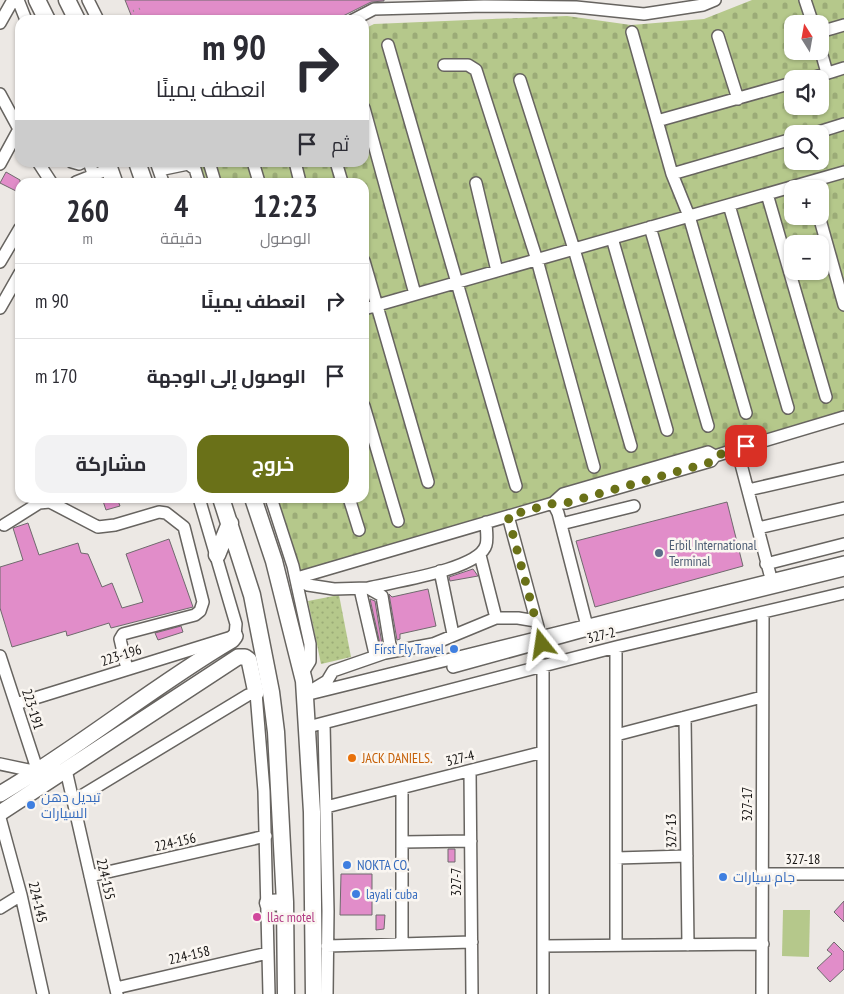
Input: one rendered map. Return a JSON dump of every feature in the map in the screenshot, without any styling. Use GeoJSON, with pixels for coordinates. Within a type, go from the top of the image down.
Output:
{"type":"FeatureCollection","features":[{"type":"Feature","properties":{"kind":"highway"},"geometry":{"type":"LineString","coordinates":[[37,0],[44,15]]}},
{"type":"Feature","properties":{"kind":"highway"},"geometry":{"type":"LineString","coordinates":[[67,0],[74,15]]}},
{"type":"Feature","properties":{"kind":"highway"},"geometry":{"type":"LineString","coordinates":[[223,503],[252,595],[264,692],[276,732],[285,902],[286,994]]}},
{"type":"Feature","properties":{"kind":"highway"},"geometry":{"type":"LineString","coordinates":[[256,503],[274,561],[302,674],[305,698],[308,727],[314,891],[314,994]]}},
{"type":"Feature","properties":{"kind":"highway"},"geometry":{"type":"LineString","coordinates":[[218,555],[230,523]]}},
{"type":"Feature","properties":{"kind":"highway"},"geometry":{"type":"LineString","coordinates":[[314,891],[328,910]]}},
{"type":"Feature","properties":{"kind":"highway"},"geometry":{"type":"LineString","coordinates":[[268,903],[285,902]]}},
{"type":"Feature","properties":{"kind":"main road"},"geometry":{"type":"LineString","coordinates":[[0,812],[66,770],[110,731],[195,662],[232,640],[235,636]]}},
{"type":"Feature","properties":{"kind":"main road"},"geometry":{"type":"LineString","coordinates":[[0,794],[238,657],[245,657],[264,692]]}},
{"type":"Feature","properties":{"kind":"street"},"geometry":{"type":"LineString","coordinates":[[0,23],[14,0]]}},
{"type":"Feature","properties":{"kind":"street"},"geometry":{"type":"LineString","coordinates":[[18,0],[24,15]]}},
{"type":"Feature","properties":{"kind":"street"},"geometry":{"type":"LineString","coordinates":[[88,0],[96,15]]}},
{"type":"Feature","properties":{"kind":"street"},"geometry":{"type":"LineString","coordinates":[[363,15],[374,9],[484,6],[576,7],[644,14],[703,5],[714,0]]}},
{"type":"Feature","properties":{"kind":"street"},"geometry":{"type":"LineString","coordinates":[[805,0],[809,15]]}},
{"type":"Feature","properties":{"kind":"street"},"geometry":{"type":"LineString","coordinates":[[829,29],[844,25]]}},
{"type":"Feature","properties":{"kind":"street"},"geometry":{"type":"LineString","coordinates":[[632,32],[672,174],[689,216],[746,413]]}},
{"type":"Feature","properties":{"kind":"street"},"geometry":{"type":"LineString","coordinates":[[718,36],[738,99]]}},
{"type":"Feature","properties":{"kind":"street"},"geometry":{"type":"LineString","coordinates":[[388,45],[516,486]]}},
{"type":"Feature","properties":{"kind":"street"},"geometry":{"type":"LineString","coordinates":[[444,65],[468,65],[476,70],[537,260],[594,467]]}},
{"type":"Feature","properties":{"kind":"street"},"geometry":{"type":"LineString","coordinates":[[829,72],[844,68]]}},
{"type":"Feature","properties":{"kind":"street"},"geometry":{"type":"LineString","coordinates":[[520,80],[574,249],[631,446]]}},
{"type":"Feature","properties":{"kind":"street"},"geometry":{"type":"LineString","coordinates":[[657,122],[784,86]]}},
{"type":"Feature","properties":{"kind":"street"},"geometry":{"type":"LineString","coordinates":[[0,94],[15,121]]}},
{"type":"Feature","properties":{"kind":"street"},"geometry":{"type":"LineString","coordinates":[[829,129],[844,124]]}},
{"type":"Feature","properties":{"kind":"street"},"geometry":{"type":"LineString","coordinates":[[369,126],[415,294]]}},
{"type":"Feature","properties":{"kind":"street"},"geometry":{"type":"LineString","coordinates":[[0,164],[15,138]]}},
{"type":"Feature","properties":{"kind":"street"},"geometry":{"type":"LineString","coordinates":[[672,174],[784,141]]}},
{"type":"Feature","properties":{"kind":"street"},"geometry":{"type":"LineString","coordinates":[[192,167],[195,169],[198,178]]}},
{"type":"Feature","properties":{"kind":"street"},"geometry":{"type":"LineString","coordinates":[[86,178],[101,172]]}},
{"type":"Feature","properties":{"kind":"street"},"geometry":{"type":"LineString","coordinates":[[823,180],[844,172]]}},
{"type":"Feature","properties":{"kind":"street"},"geometry":{"type":"LineString","coordinates":[[476,183],[497,271]]}},
{"type":"Feature","properties":{"kind":"street"},"geometry":{"type":"LineString","coordinates":[[369,308],[784,190]]}},
{"type":"Feature","properties":{"kind":"street"},"geometry":{"type":"LineString","coordinates":[[767,194],[826,396]]}},
{"type":"Feature","properties":{"kind":"street"},"geometry":{"type":"LineString","coordinates":[[729,205],[788,408]]}},
{"type":"Feature","properties":{"kind":"street"},"geometry":{"type":"LineString","coordinates":[[822,225],[844,306]]}},
{"type":"Feature","properties":{"kind":"street"},"geometry":{"type":"LineString","coordinates":[[650,227],[708,426]]}},
{"type":"Feature","properties":{"kind":"street"},"geometry":{"type":"LineString","coordinates":[[0,262],[15,236]]}},
{"type":"Feature","properties":{"kind":"street"},"geometry":{"type":"LineString","coordinates":[[612,238],[667,430]]}},
{"type":"Feature","properties":{"kind":"street"},"geometry":{"type":"LineString","coordinates":[[369,280],[428,482]]}},
{"type":"Feature","properties":{"kind":"street"},"geometry":{"type":"LineString","coordinates":[[0,308],[15,282]]}},
{"type":"Feature","properties":{"kind":"street"},"geometry":{"type":"LineString","coordinates":[[296,578],[553,503],[563,494],[708,452],[715,456],[844,417]]}},
{"type":"Feature","properties":{"kind":"street"},"geometry":{"type":"LineString","coordinates":[[369,423],[398,521]]}},
{"type":"Feature","properties":{"kind":"street"},"geometry":{"type":"LineString","coordinates":[[737,449],[766,564],[773,584]]}},
{"type":"Feature","properties":{"kind":"street"},"geometry":{"type":"LineString","coordinates":[[748,490],[844,468]]}},
{"type":"Feature","properties":{"kind":"street"},"geometry":{"type":"LineString","coordinates":[[4,525],[39,503]]}},
{"type":"Feature","properties":{"kind":"street"},"geometry":{"type":"LineString","coordinates":[[52,503],[98,527],[115,525],[159,512],[166,513],[184,527],[203,602],[200,611],[195,615],[123,634],[120,639],[127,669]]}},
{"type":"Feature","properties":{"kind":"street"},"geometry":{"type":"LineString","coordinates":[[201,503],[218,555],[236,624],[235,636]]}},
{"type":"Feature","properties":{"kind":"street"},"geometry":{"type":"LineString","coordinates":[[273,503],[296,578],[311,649],[310,661],[302,674]]}},
{"type":"Feature","properties":{"kind":"street"},"geometry":{"type":"LineString","coordinates":[[351,503],[359,530]]}},
{"type":"Feature","properties":{"kind":"street"},"geometry":{"type":"LineString","coordinates":[[553,503],[561,524],[587,628]]}},
{"type":"Feature","properties":{"kind":"street"},"geometry":{"type":"LineString","coordinates":[[561,524],[634,506]]}},
{"type":"Feature","properties":{"kind":"street"},"geometry":{"type":"LineString","coordinates":[[758,528],[844,508]]}},
{"type":"Feature","properties":{"kind":"street"},"geometry":{"type":"LineString","coordinates":[[508,516],[541,640]]}},
{"type":"Feature","properties":{"kind":"street"},"geometry":{"type":"LineString","coordinates":[[296,578],[308,585],[334,589],[364,589],[440,571],[468,562],[480,555],[486,545],[486,522]]}},
{"type":"Feature","properties":{"kind":"street"},"geometry":{"type":"LineString","coordinates":[[766,564],[844,544]]}},
{"type":"Feature","properties":{"kind":"street"},"geometry":{"type":"LineString","coordinates":[[480,555],[496,618]]}},
{"type":"Feature","properties":{"kind":"street"},"geometry":{"type":"LineString","coordinates":[[773,584],[844,562]]}},
{"type":"Feature","properties":{"kind":"street"},"geometry":{"type":"LineString","coordinates":[[305,698],[587,628],[773,584],[844,570]]}},
{"type":"Feature","properties":{"kind":"street"},"geometry":{"type":"LineString","coordinates":[[440,571],[453,634]]}},
{"type":"Feature","properties":{"kind":"street"},"geometry":{"type":"LineString","coordinates":[[364,589],[380,653]]}},
{"type":"Feature","properties":{"kind":"street"},"geometry":{"type":"LineString","coordinates":[[364,589],[382,596],[390,642],[380,653]]}},
{"type":"Feature","properties":{"kind":"street","name":"327-2"},"geometry":{"type":"LineString","coordinates":[[308,727],[543,665],[844,593]]}},
{"type":"Feature","properties":{"kind":"street","name":"327-17"},"geometry":{"type":"LineString","coordinates":[[762,994],[763,613]]}},
{"type":"Feature","properties":{"kind":"street"},"geometry":{"type":"LineString","coordinates":[[305,698],[326,681],[333,671],[380,653],[433,644],[453,634],[496,618],[518,618],[536,621]]}},
{"type":"Feature","properties":{"kind":"street","name":"223-196"},"geometry":{"type":"LineString","coordinates":[[16,704],[235,636]]}},
{"type":"Feature","properties":{"kind":"street"},"geometry":{"type":"LineString","coordinates":[[616,647],[616,945]]}},
{"type":"Feature","properties":{"kind":"street","name":"223-191"},"geometry":{"type":"LineString","coordinates":[[0,656],[6,689],[16,704],[38,772]]}},
{"type":"Feature","properties":{"kind":"street"},"geometry":{"type":"LineString","coordinates":[[543,665],[543,994]]}},
{"type":"Feature","properties":{"kind":"street"},"geometry":{"type":"LineString","coordinates":[[73,801],[248,695],[264,692],[262,749],[268,903],[269,994]]}},
{"type":"Feature","properties":{"kind":"street"},"geometry":{"type":"LineString","coordinates":[[616,735],[762,697]]}},
{"type":"Feature","properties":{"kind":"street","name":"327-13"},"geometry":{"type":"LineString","coordinates":[[685,717],[688,944]]}},
{"type":"Feature","properties":{"kind":"street"},"geometry":{"type":"LineString","coordinates":[[324,723],[328,910],[327,994]]}},
{"type":"Feature","properties":{"kind":"street","name":"327-4"},"geometry":{"type":"LineString","coordinates":[[326,807],[543,752]]}},
{"type":"Feature","properties":{"kind":"street"},"geometry":{"type":"LineString","coordinates":[[0,764],[38,772]]}},
{"type":"Feature","properties":{"kind":"street","name":"224-155"},"geometry":{"type":"LineString","coordinates":[[66,770],[116,991]]}},
{"type":"Feature","properties":{"kind":"street","name":"327-7"},"geometry":{"type":"LineString","coordinates":[[470,771],[472,994]]}},
{"type":"Feature","properties":{"kind":"street"},"geometry":{"type":"LineString","coordinates":[[402,788],[402,944]]}},
{"type":"Feature","properties":{"kind":"street","name":"224-145"},"geometry":{"type":"LineString","coordinates":[[0,818],[21,895],[43,994]]}},
{"type":"Feature","properties":{"kind":"street","name":"224-156"},"geometry":{"type":"LineString","coordinates":[[90,876],[266,836]]}},
{"type":"Feature","properties":{"kind":"street"},"geometry":{"type":"LineString","coordinates":[[402,842],[471,841]]}},
{"type":"Feature","properties":{"kind":"street"},"geometry":{"type":"LineString","coordinates":[[616,858],[687,856]]}},
{"type":"Feature","properties":{"kind":"street","name":"327-18"},"geometry":{"type":"LineString","coordinates":[[762,874],[844,874]]}},
{"type":"Feature","properties":{"kind":"street"},"geometry":{"type":"LineString","coordinates":[[0,908],[21,895]]}},
{"type":"Feature","properties":{"kind":"street"},"geometry":{"type":"LineString","coordinates":[[327,946],[472,942]]}},
{"type":"Feature","properties":{"kind":"street"},"geometry":{"type":"LineString","coordinates":[[543,946],[763,944]]}},
{"type":"Feature","properties":{"kind":"street","name":"224-158"},"geometry":{"type":"LineString","coordinates":[[116,991],[268,953]]}},
{"type":"Feature","properties":{"kind":"path"},"geometry":{"type":"LineString","coordinates":[[133,11],[139,9]]}},
{"type":"Feature","properties":{"kind":"green space"},"geometry":{"type":"Polygon","coordinates":[[[752,0],[844,0],[844,416],[300,571],[278,503],[369,503],[369,178],[199,178],[196,167],[369,167],[369,26],[374,24],[567,16],[631,25],[704,19],[752,0]]]}},
{"type":"Feature","properties":{"kind":"green space"},"geometry":{"type":"Polygon","coordinates":[[[339,595],[351,657],[321,664],[308,601],[339,595]]]}},
{"type":"Feature","properties":{"kind":"green space"},"geometry":{"type":"Polygon","coordinates":[[[783,910],[810,910],[809,957],[782,956],[783,910]]]}},
{"type":"Feature","properties":{"kind":"building"},"geometry":{"type":"Polygon","coordinates":[[[125,0],[384,0],[371,2],[345,15],[131,15],[125,0]]]}},
{"type":"Feature","properties":{"kind":"building"},"geometry":{"type":"Polygon","coordinates":[[[6,172],[16,178],[15,190],[0,183],[6,172]]]}},
{"type":"Feature","properties":{"kind":"building","name":"Erbil International Terminal"},"geometry":{"type":"Polygon","coordinates":[[[727,502],[743,566],[595,607],[576,541],[727,502]]]}},
{"type":"Feature","properties":{"kind":"building"},"geometry":{"type":"Polygon","coordinates":[[[104,503],[119,503],[120,506],[106,510],[104,503]]]}},
{"type":"Feature","properties":{"kind":"building"},"geometry":{"type":"Polygon","coordinates":[[[28,523],[39,555],[78,543],[81,553],[88,554],[102,587],[112,583],[122,608],[143,602],[126,554],[169,539],[193,607],[111,628],[109,623],[67,636],[66,631],[12,647],[0,608],[0,567],[23,560],[13,528],[28,523]]]}},
{"type":"Feature","properties":{"kind":"building"},"geometry":{"type":"Polygon","coordinates":[[[473,569],[478,576],[450,581],[449,577],[473,569]]]}},
{"type":"Feature","properties":{"kind":"building"},"geometry":{"type":"Polygon","coordinates":[[[428,589],[436,626],[400,634],[400,639],[397,640],[389,594],[392,597],[428,589]]]}},
{"type":"Feature","properties":{"kind":"building"},"geometry":{"type":"Polygon","coordinates":[[[370,599],[375,601],[382,644],[380,644],[370,599]]]}},
{"type":"Feature","properties":{"kind":"building"},"geometry":{"type":"Polygon","coordinates":[[[181,626],[183,632],[158,640],[155,633],[181,626]]]}},
{"type":"Feature","properties":{"kind":"building"},"geometry":{"type":"Polygon","coordinates":[[[448,849],[455,849],[455,862],[448,862],[448,849]]]}},
{"type":"Feature","properties":{"kind":"building","name":"layali cuba"},"geometry":{"type":"Polygon","coordinates":[[[341,874],[372,874],[372,915],[340,915],[341,874]]]}},
{"type":"Feature","properties":{"kind":"building"},"geometry":{"type":"Polygon","coordinates":[[[844,901],[844,922],[834,912],[844,901]]]}},
{"type":"Feature","properties":{"kind":"building"},"geometry":{"type":"Polygon","coordinates":[[[376,915],[385,915],[384,929],[376,930],[376,915]]]}},
{"type":"Feature","properties":{"kind":"building"},"geometry":{"type":"Polygon","coordinates":[[[834,942],[844,952],[844,969],[830,982],[817,968],[832,954],[827,950],[834,942]]]}},
{"type":"Feature","properties":{"kind":"place","name":"Erbil International Terminal"},"geometry":{"type":"Point","coordinates":[659,553]}},
{"type":"Feature","properties":{"kind":"place","name":"First Fly Travel"},"geometry":{"type":"Point","coordinates":[454,649]}},
{"type":"Feature","properties":{"kind":"place","name":"JACK DANIELS."},"geometry":{"type":"Point","coordinates":[352,758]}},
{"type":"Feature","properties":{"kind":"place","name":"تبديل دهن السيارات"},"geometry":{"type":"Point","coordinates":[31,805]}},
{"type":"Feature","properties":{"kind":"place","name":"NOKTA CO."},"geometry":{"type":"Point","coordinates":[347,865]}},
{"type":"Feature","properties":{"kind":"place","name":"جام سيارات"},"geometry":{"type":"Point","coordinates":[723,877]}},
{"type":"Feature","properties":{"kind":"place","name":"layali cuba"},"geometry":{"type":"Point","coordinates":[356,894]}},
{"type":"Feature","properties":{"kind":"place","name":"llac motel"},"geometry":{"type":"Point","coordinates":[257,917]}},
{"type":"Feature","properties":{"kind":"route"},"geometry":{"type":"LineString","coordinates":[[542,644],[508,516],[553,503],[566,503],[711,462],[715,456],[746,446]]}}]}
